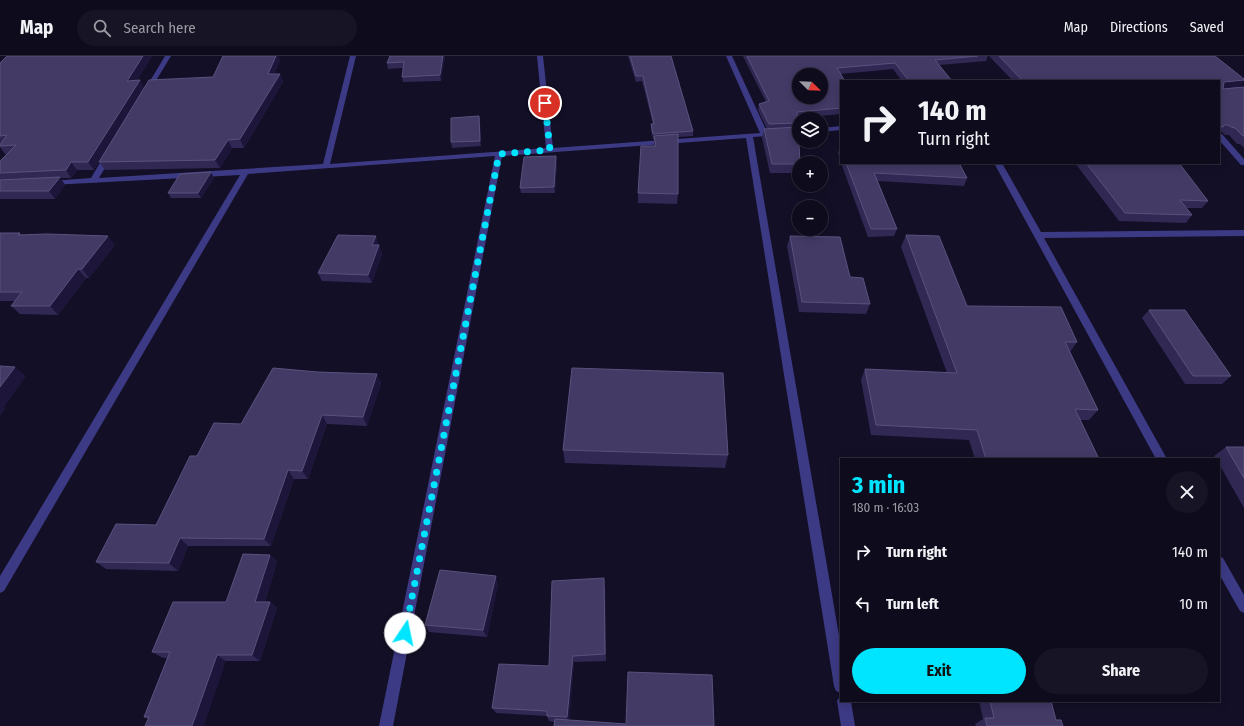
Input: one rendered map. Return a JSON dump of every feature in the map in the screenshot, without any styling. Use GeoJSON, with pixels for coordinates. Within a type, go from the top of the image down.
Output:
{"type":"FeatureCollection","features":[{"type":"Feature","properties":{"kind":"street"},"geometry":{"type":"LineString","coordinates":[[144,95],[168,56]]}},
{"type":"Feature","properties":{"kind":"street"},"geometry":{"type":"LineString","coordinates":[[326,166],[353,56]]}},
{"type":"Feature","properties":{"kind":"street"},"geometry":{"type":"LineString","coordinates":[[540,56],[550,150]]}},
{"type":"Feature","properties":{"kind":"street"},"geometry":{"type":"LineString","coordinates":[[729,56],[765,135]]}},
{"type":"Feature","properties":{"kind":"street"},"geometry":{"type":"LineString","coordinates":[[828,129],[840,128]]}},
{"type":"Feature","properties":{"kind":"street"},"geometry":{"type":"LineString","coordinates":[[39,183],[245,172],[792,133]]}},
{"type":"Feature","properties":{"kind":"street"},"geometry":{"type":"LineString","coordinates":[[748,136],[840,680]]}},
{"type":"Feature","properties":{"kind":"street"},"geometry":{"type":"LineString","coordinates":[[1220,137],[1244,163]]}},
{"type":"Feature","properties":{"kind":"street"},"geometry":{"type":"LineString","coordinates":[[94,180],[114,148]]}},
{"type":"Feature","properties":{"kind":"street"},"geometry":{"type":"LineString","coordinates":[[386,726],[499,154]]}},
{"type":"Feature","properties":{"kind":"street"},"geometry":{"type":"LineString","coordinates":[[999,164],[1161,458]]}},
{"type":"Feature","properties":{"kind":"street"},"geometry":{"type":"LineString","coordinates":[[0,587],[245,172]]}},
{"type":"Feature","properties":{"kind":"street"},"geometry":{"type":"LineString","coordinates":[[1037,235],[1244,233]]}},
{"type":"Feature","properties":{"kind":"street"},"geometry":{"type":"LineString","coordinates":[[1220,564],[1244,607]]}},
{"type":"Feature","properties":{"kind":"street"},"geometry":{"type":"LineString","coordinates":[[844,702],[848,726]]}},
{"type":"Feature","properties":{"kind":"building"},"geometry":{"type":"Polygon","coordinates":[[[7,56],[143,56],[127,81],[140,80],[88,162],[71,162],[66,170],[0,173],[0,161],[16,145],[0,146],[7,135],[0,136],[0,63],[7,56]]]}},
{"type":"Feature","properties":{"kind":"building"},"geometry":{"type":"Polygon","coordinates":[[[223,56],[276,56],[268,74],[280,74],[240,139],[228,140],[215,160],[99,162],[149,80],[213,77],[223,56]]]}},
{"type":"Feature","properties":{"kind":"building"},"geometry":{"type":"Polygon","coordinates":[[[390,56],[443,56],[440,75],[402,77],[404,62],[387,63],[390,56]]]}},
{"type":"Feature","properties":{"kind":"building"},"geometry":{"type":"Polygon","coordinates":[[[630,56],[671,56],[693,131],[653,134],[651,124],[654,124],[643,76],[636,76],[630,56]]]}},
{"type":"Feature","properties":{"kind":"building"},"geometry":{"type":"Polygon","coordinates":[[[747,56],[978,56],[935,60],[951,80],[908,80],[895,63],[837,68],[844,80],[840,80],[840,108],[792,112],[792,123],[769,124],[759,104],[769,101],[747,56]]]}},
{"type":"Feature","properties":{"kind":"building"},"geometry":{"type":"Polygon","coordinates":[[[999,56],[1215,56],[1244,79],[1224,82],[1223,89],[1244,87],[1244,136],[1235,128],[1228,125],[1220,127],[1220,80],[1022,80],[999,56]]]}},
{"type":"Feature","properties":{"kind":"building"},"geometry":{"type":"Polygon","coordinates":[[[479,116],[480,141],[451,142],[451,118],[479,116]]]}},
{"type":"Feature","properties":{"kind":"building"},"geometry":{"type":"Polygon","coordinates":[[[792,127],[792,148],[799,148],[800,156],[792,156],[792,164],[772,164],[764,129],[792,127]]]}},
{"type":"Feature","properties":{"kind":"building"},"geometry":{"type":"Polygon","coordinates":[[[678,134],[678,194],[638,193],[641,146],[656,146],[654,136],[678,134]]]}},
{"type":"Feature","properties":{"kind":"building"},"geometry":{"type":"Polygon","coordinates":[[[556,156],[554,187],[520,188],[524,157],[556,156]]]}},
{"type":"Feature","properties":{"kind":"building"},"geometry":{"type":"Polygon","coordinates":[[[846,164],[960,164],[967,178],[874,173],[897,229],[871,229],[846,164]]]}},
{"type":"Feature","properties":{"kind":"building"},"geometry":{"type":"Polygon","coordinates":[[[1087,164],[1180,164],[1208,201],[1180,200],[1192,215],[1125,213],[1087,164]]]}},
{"type":"Feature","properties":{"kind":"building"},"geometry":{"type":"Polygon","coordinates":[[[211,172],[198,193],[168,193],[180,174],[211,172]]]}},
{"type":"Feature","properties":{"kind":"building"},"geometry":{"type":"Polygon","coordinates":[[[60,177],[49,191],[0,191],[0,180],[60,177]]]}},
{"type":"Feature","properties":{"kind":"building"},"geometry":{"type":"Polygon","coordinates":[[[0,233],[20,233],[18,235],[47,234],[108,236],[82,269],[78,269],[50,306],[11,306],[22,292],[0,292],[0,233]]]}},
{"type":"Feature","properties":{"kind":"building"},"geometry":{"type":"Polygon","coordinates":[[[338,235],[376,236],[372,245],[379,245],[368,275],[318,273],[338,235]]]}},
{"type":"Feature","properties":{"kind":"building"},"geometry":{"type":"Polygon","coordinates":[[[906,235],[939,236],[967,306],[1061,307],[1077,342],[1065,342],[1098,410],[1075,409],[1099,458],[986,458],[977,430],[876,425],[865,369],[957,373],[906,235]]]}},
{"type":"Feature","properties":{"kind":"building"},"geometry":{"type":"Polygon","coordinates":[[[790,236],[840,237],[850,277],[863,278],[870,304],[802,302],[790,236]]]}},
{"type":"Feature","properties":{"kind":"building"},"geometry":{"type":"Polygon","coordinates":[[[1149,310],[1185,310],[1231,376],[1193,376],[1149,310]]]}},
{"type":"Feature","properties":{"kind":"building"},"geometry":{"type":"Polygon","coordinates":[[[0,366],[15,367],[0,387],[0,366]]]}},
{"type":"Feature","properties":{"kind":"building"},"geometry":{"type":"Polygon","coordinates":[[[273,368],[318,372],[377,374],[363,417],[322,415],[302,471],[288,470],[264,539],[180,538],[169,563],[96,562],[116,524],[156,525],[190,456],[197,456],[214,423],[241,424],[273,368]]]}},
{"type":"Feature","properties":{"kind":"building"},"geometry":{"type":"Polygon","coordinates":[[[572,368],[723,373],[728,455],[563,450],[572,368]]]}},
{"type":"Feature","properties":{"kind":"building"},"geometry":{"type":"Polygon","coordinates":[[[1226,447],[1244,447],[1244,478],[1226,447]]]}},
{"type":"Feature","properties":{"kind":"building"},"geometry":{"type":"Polygon","coordinates":[[[243,554],[270,555],[255,602],[270,602],[252,655],[217,655],[192,726],[145,726],[149,717],[144,717],[170,652],[152,652],[173,602],[226,602],[243,554]]]}},
{"type":"Feature","properties":{"kind":"building"},"geometry":{"type":"Polygon","coordinates":[[[440,570],[496,576],[483,630],[425,625],[440,570]]]}},
{"type":"Feature","properties":{"kind":"building"},"geometry":{"type":"Polygon","coordinates":[[[604,578],[605,654],[573,656],[567,717],[547,716],[547,711],[492,708],[499,664],[549,666],[552,581],[604,578]]]}},
{"type":"Feature","properties":{"kind":"building"},"geometry":{"type":"Polygon","coordinates":[[[628,672],[712,675],[714,726],[554,726],[555,719],[626,724],[628,672]]]}},
{"type":"Feature","properties":{"kind":"building"},"geometry":{"type":"Polygon","coordinates":[[[990,702],[1051,702],[1056,720],[1061,720],[1063,726],[987,726],[985,718],[994,718],[990,702]]]}},
{"type":"Feature","properties":{"kind":"route"},"geometry":{"type":"LineString","coordinates":[[405,633],[499,154],[550,150],[545,103]]}}]}
